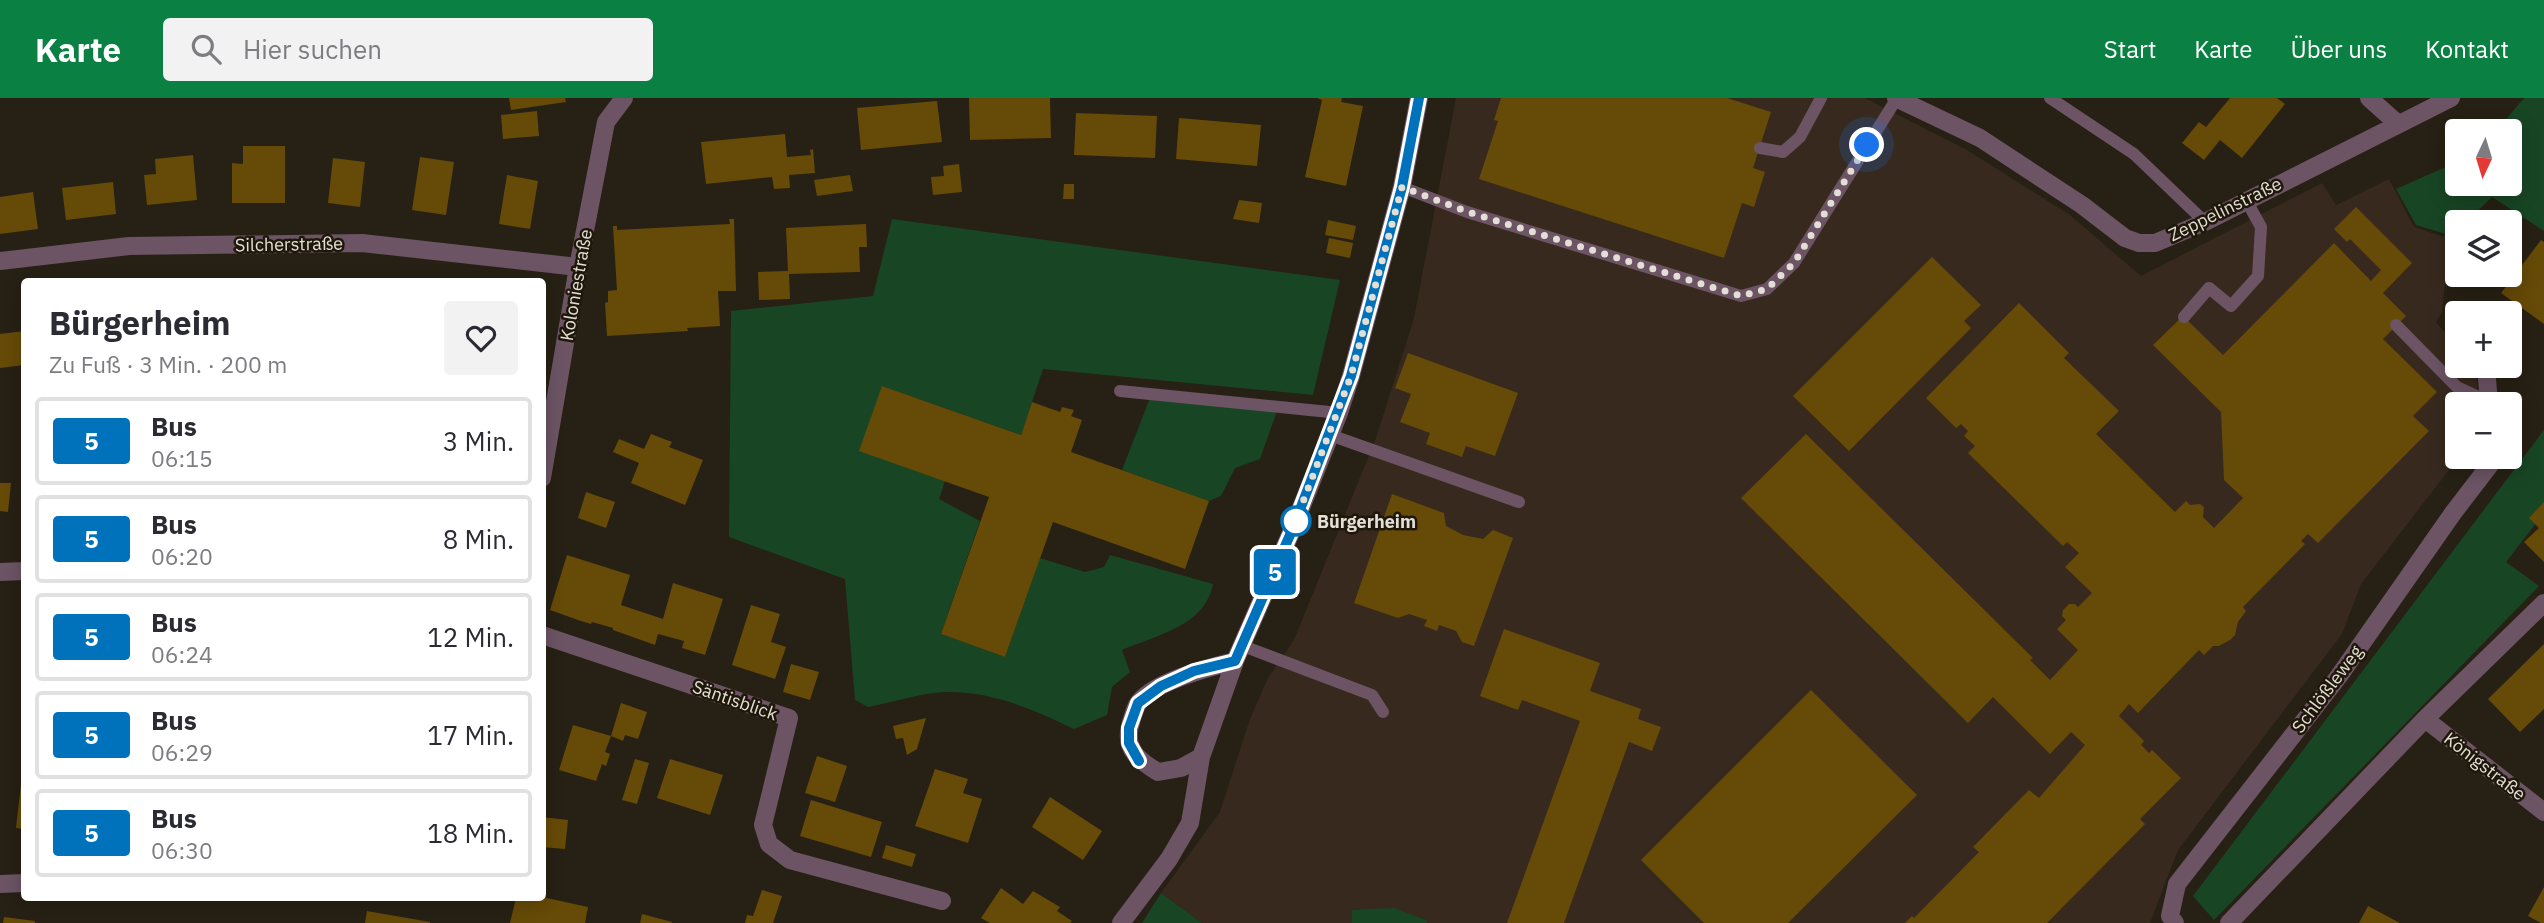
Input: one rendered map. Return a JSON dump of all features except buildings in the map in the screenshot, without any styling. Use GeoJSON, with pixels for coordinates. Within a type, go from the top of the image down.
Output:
{"type":"FeatureCollection","features":[{"type":"Feature","properties":{"kind":"street","name":"Koloniestraße"},"geometry":{"type":"LineString","coordinates":[[546,455],[606,122],[624,98]]}},
{"type":"Feature","properties":{"kind":"street"},"geometry":{"type":"LineString","coordinates":[[1121,923],[1169,859],[1190,823],[1201,757],[1239,654],[1339,413],[1402,187],[1419,98]]}},
{"type":"Feature","properties":{"kind":"street","name":"Zeppelinstraße"},"geometry":{"type":"LineString","coordinates":[[1897,98],[1979,138],[2082,205],[2125,238],[2139,243],[2155,243],[2205,222],[2451,98]]}},
{"type":"Feature","properties":{"kind":"street"},"geometry":{"type":"LineString","coordinates":[[2369,98],[2398,124]]}},
{"type":"Feature","properties":{"kind":"street","name":"Silcherstraße"},"geometry":{"type":"LineString","coordinates":[[0,261],[129,246],[362,243],[578,267]]}},
{"type":"Feature","properties":{"kind":"street","name":"Schlößleweg"},"geometry":{"type":"LineString","coordinates":[[2175,923],[2170,916],[2177,884],[2339,676],[2487,469]]}},
{"type":"Feature","properties":{"kind":"street"},"geometry":{"type":"LineString","coordinates":[[0,572],[21,571]]}},
{"type":"Feature","properties":{"kind":"street"},"geometry":{"type":"LineString","coordinates":[[2229,923],[2425,719],[2544,603]]}},
{"type":"Feature","properties":{"kind":"street","name":"Säntisblick"},"geometry":{"type":"LineString","coordinates":[[546,636],[789,718],[764,825],[769,844],[790,860],[942,901]]}},
{"type":"Feature","properties":{"kind":"street"},"geometry":{"type":"LineString","coordinates":[[1201,757],[1181,768],[1158,772],[1139,761],[1129,743],[1129,728],[1138,703],[1161,686],[1239,654]]}},
{"type":"Feature","properties":{"kind":"street","name":"Königstraße"},"geometry":{"type":"LineString","coordinates":[[2425,719],[2544,813]]}},
{"type":"Feature","properties":{"kind":"street"},"geometry":{"type":"LineString","coordinates":[[0,884],[21,883]]}},
{"type":"Feature","properties":{"kind":"lane"},"geometry":{"type":"LineString","coordinates":[[1760,148],[1783,152],[1800,137],[1821,98]]}},
{"type":"Feature","properties":{"kind":"lane"},"geometry":{"type":"LineString","coordinates":[[1402,187],[1468,212],[1741,296],[1767,289],[1794,263],[1897,98]]}},
{"type":"Feature","properties":{"kind":"lane"},"geometry":{"type":"LineString","coordinates":[[2050,98],[2134,155],[2205,222]]}},
{"type":"Feature","properties":{"kind":"lane"},"geometry":{"type":"LineString","coordinates":[[2184,317],[2209,288],[2231,306],[2258,276],[2261,227],[2246,200]]}},
{"type":"Feature","properties":{"kind":"lane"},"geometry":{"type":"LineString","coordinates":[[2396,325],[2457,387],[2467,392]]}},
{"type":"Feature","properties":{"kind":"lane"},"geometry":{"type":"LineString","coordinates":[[1120,391],[1339,413]]}},
{"type":"Feature","properties":{"kind":"lane"},"geometry":{"type":"LineString","coordinates":[[1330,435],[1520,502]]}},
{"type":"Feature","properties":{"kind":"lane"},"geometry":{"type":"LineString","coordinates":[[1239,654],[1372,695],[1383,712]]}},
{"type":"Feature","properties":{"kind":"shaded area"},"geometry":{"type":"Polygon","coordinates":[[[1456,98],[1865,98],[1967,150],[2070,215],[2141,276],[2322,183],[2336,205],[2389,179],[2414,227],[2445,237],[2445,285],[2442,312],[2436,322],[2445,332],[2445,378],[2476,378],[2478,392],[2445,392],[2445,469],[2450,469],[2361,584],[2342,634],[2178,850],[2150,923],[1202,923],[1161,893],[1220,812],[1250,719],[1268,678],[1294,640],[1376,438],[1414,318],[1456,98]]]}},
{"type":"Feature","properties":{"kind":"green space"},"geometry":{"type":"Polygon","coordinates":[[[2524,98],[2544,98],[2544,231],[2522,217],[2522,210],[2512,210],[2492,197],[2478,210],[2445,210],[2445,234],[2416,225],[2396,189],[2445,167],[2445,196],[2522,196],[2522,119],[2506,119],[2524,98]]]}},
{"type":"Feature","properties":{"kind":"green space"},"geometry":{"type":"Polygon","coordinates":[[[892,219],[1340,280],[1313,395],[1043,369],[1021,435],[882,386],[945,481],[939,499],[980,521],[941,634],[1005,657],[1040,558],[1085,572],[1104,567],[1110,555],[1213,584],[1208,598],[1190,619],[1164,634],[1122,650],[1130,672],[1112,687],[1107,715],[1074,729],[1024,707],[969,693],[933,693],[868,707],[855,700],[845,579],[729,537],[731,311],[873,296],[892,219]]]}},
{"type":"Feature","properties":{"kind":"green space"},"geometry":{"type":"Polygon","coordinates":[[[1150,398],[1277,411],[1260,459],[1235,468],[1221,496],[1209,501],[1122,470],[1150,398]]]}},
{"type":"Feature","properties":{"kind":"green space"},"geometry":{"type":"Polygon","coordinates":[[[2544,430],[2544,513],[2506,562],[2539,586],[2214,920],[2193,896],[2515,469],[2522,469],[2522,459],[2544,430]]]}},
{"type":"Feature","properties":{"kind":"green space"},"geometry":{"type":"Polygon","coordinates":[[[1161,893],[1202,923],[1142,923],[1161,893]]]}},
{"type":"Feature","properties":{"kind":"green space"},"geometry":{"type":"Polygon","coordinates":[[[1394,908],[1426,920],[1427,923],[1352,923],[1352,910],[1394,908]]]}},
{"type":"Feature","properties":{"kind":"bus line","name":"5"},"geometry":{"type":"LineString","coordinates":[[1139,761],[1129,743],[1129,728],[1138,703],[1161,686],[1194,671],[1235,661],[1293,528],[1351,376],[1402,187],[1419,98]]}},
{"type":"Feature","properties":{"kind":"place","name":"Bürgerheim"},"geometry":{"type":"Point","coordinates":[1296,521]}},
{"type":"Feature","properties":{"kind":"route"},"geometry":{"type":"LineString","coordinates":[[1296,521],[1293,528],[1351,376],[1402,187],[1468,212],[1741,296],[1767,289],[1794,263],[1867,145]]}}]}
